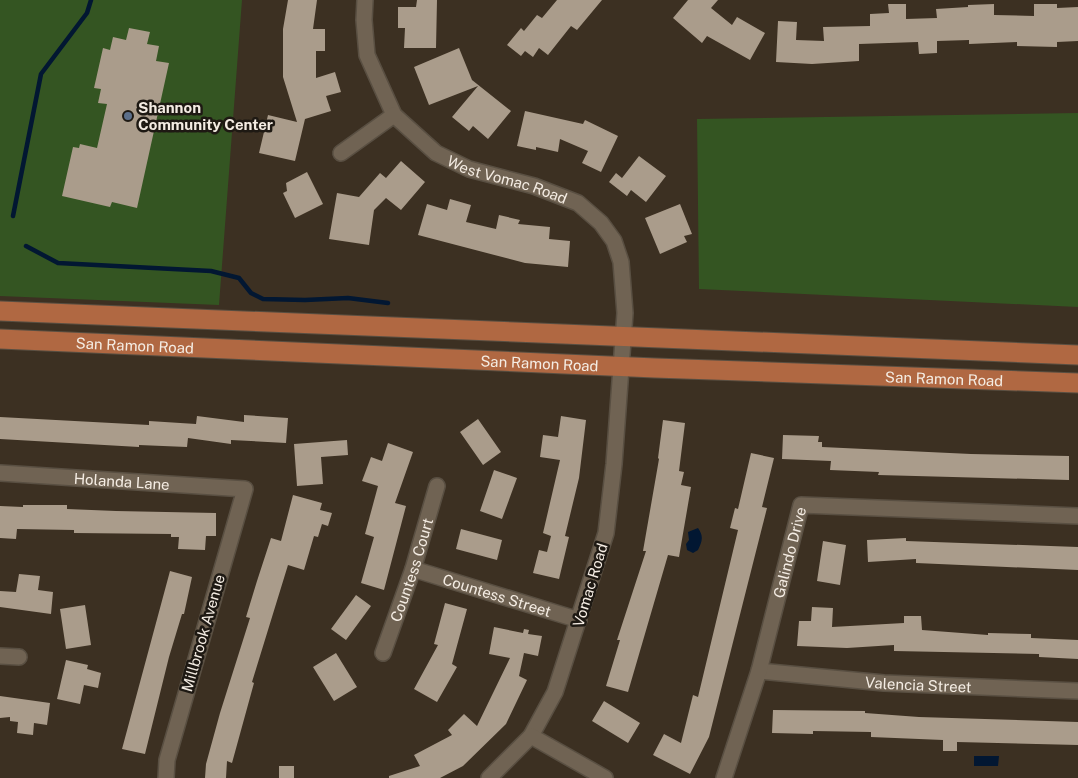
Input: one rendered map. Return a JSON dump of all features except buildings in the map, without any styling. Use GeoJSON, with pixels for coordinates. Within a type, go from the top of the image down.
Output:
{"type":"FeatureCollection","features":[{"type":"Feature","properties":{"kind":"main road","name":"San Ramon Road"},"geometry":{"type":"LineString","coordinates":[[0,311],[1078,355]]}},
{"type":"Feature","properties":{"kind":"main road","name":"San Ramon Road"},"geometry":{"type":"LineString","coordinates":[[0,339],[621,366],[1078,383]]}},
{"type":"Feature","properties":{"kind":"street","name":"West Vomac Road"},"geometry":{"type":"LineString","coordinates":[[365,0],[364,20],[367,55],[394,115],[436,153],[469,169],[534,186],[578,203],[601,222],[614,241],[621,262],[625,312],[621,366]]}},
{"type":"Feature","properties":{"kind":"street"},"geometry":{"type":"LineString","coordinates":[[341,153],[394,115]]}},
{"type":"Feature","properties":{"kind":"street","name":"Vomac Road"},"geometry":{"type":"LineString","coordinates":[[490,778],[531,736],[555,692],[579,620],[606,533],[614,464],[621,366]]}},
{"type":"Feature","properties":{"kind":"street","name":"Holanda Lane"},"geometry":{"type":"LineString","coordinates":[[0,473],[245,489]]}},
{"type":"Feature","properties":{"kind":"street","name":"Countess Court"},"geometry":{"type":"LineString","coordinates":[[383,653],[413,569],[437,486]]}},
{"type":"Feature","properties":{"kind":"street","name":"Millbrook Avenue"},"geometry":{"type":"LineString","coordinates":[[166,778],[167,760],[245,489]]}},
{"type":"Feature","properties":{"kind":"street","name":"Galindo Drive"},"geometry":{"type":"LineString","coordinates":[[724,778],[759,670],[801,505],[1078,516]]}},
{"type":"Feature","properties":{"kind":"street","name":"Countess Street"},"geometry":{"type":"LineString","coordinates":[[413,569],[579,620]]}},
{"type":"Feature","properties":{"kind":"street"},"geometry":{"type":"LineString","coordinates":[[0,656],[19,658]]}},
{"type":"Feature","properties":{"kind":"street","name":"Valencia Street"},"geometry":{"type":"LineString","coordinates":[[759,670],[884,683],[1078,691]]}},
{"type":"Feature","properties":{"kind":"street"},"geometry":{"type":"LineString","coordinates":[[531,736],[605,778]]}},
{"type":"Feature","properties":{"kind":"green space"},"geometry":{"type":"Polygon","coordinates":[[[0,0],[242,0],[219,305],[0,296],[0,0]]]}},
{"type":"Feature","properties":{"kind":"green space"},"geometry":{"type":"Polygon","coordinates":[[[1078,113],[1078,307],[699,289],[697,119],[1078,113]]]}},
{"type":"Feature","properties":{"kind":"water"},"geometry":{"type":"Polygon","coordinates":[[[698,528],[702,536],[701,542],[698,550],[693,553],[687,550],[688,532],[698,528]]]}},
{"type":"Feature","properties":{"kind":"water"},"geometry":{"type":"Polygon","coordinates":[[[974,756],[999,756],[998,766],[974,766],[974,756]]]}},
{"type":"Feature","properties":{"kind":"waterway"},"geometry":{"type":"LineString","coordinates":[[13,216],[41,74],[87,13],[91,0]]}},
{"type":"Feature","properties":{"kind":"waterway"},"geometry":{"type":"LineString","coordinates":[[26,246],[58,263],[211,271],[239,278],[251,293],[263,299],[348,298],[388,303]]}},
{"type":"Feature","properties":{"kind":"place","name":"Shannon Community Center"},"geometry":{"type":"Point","coordinates":[128,116]}}]}
